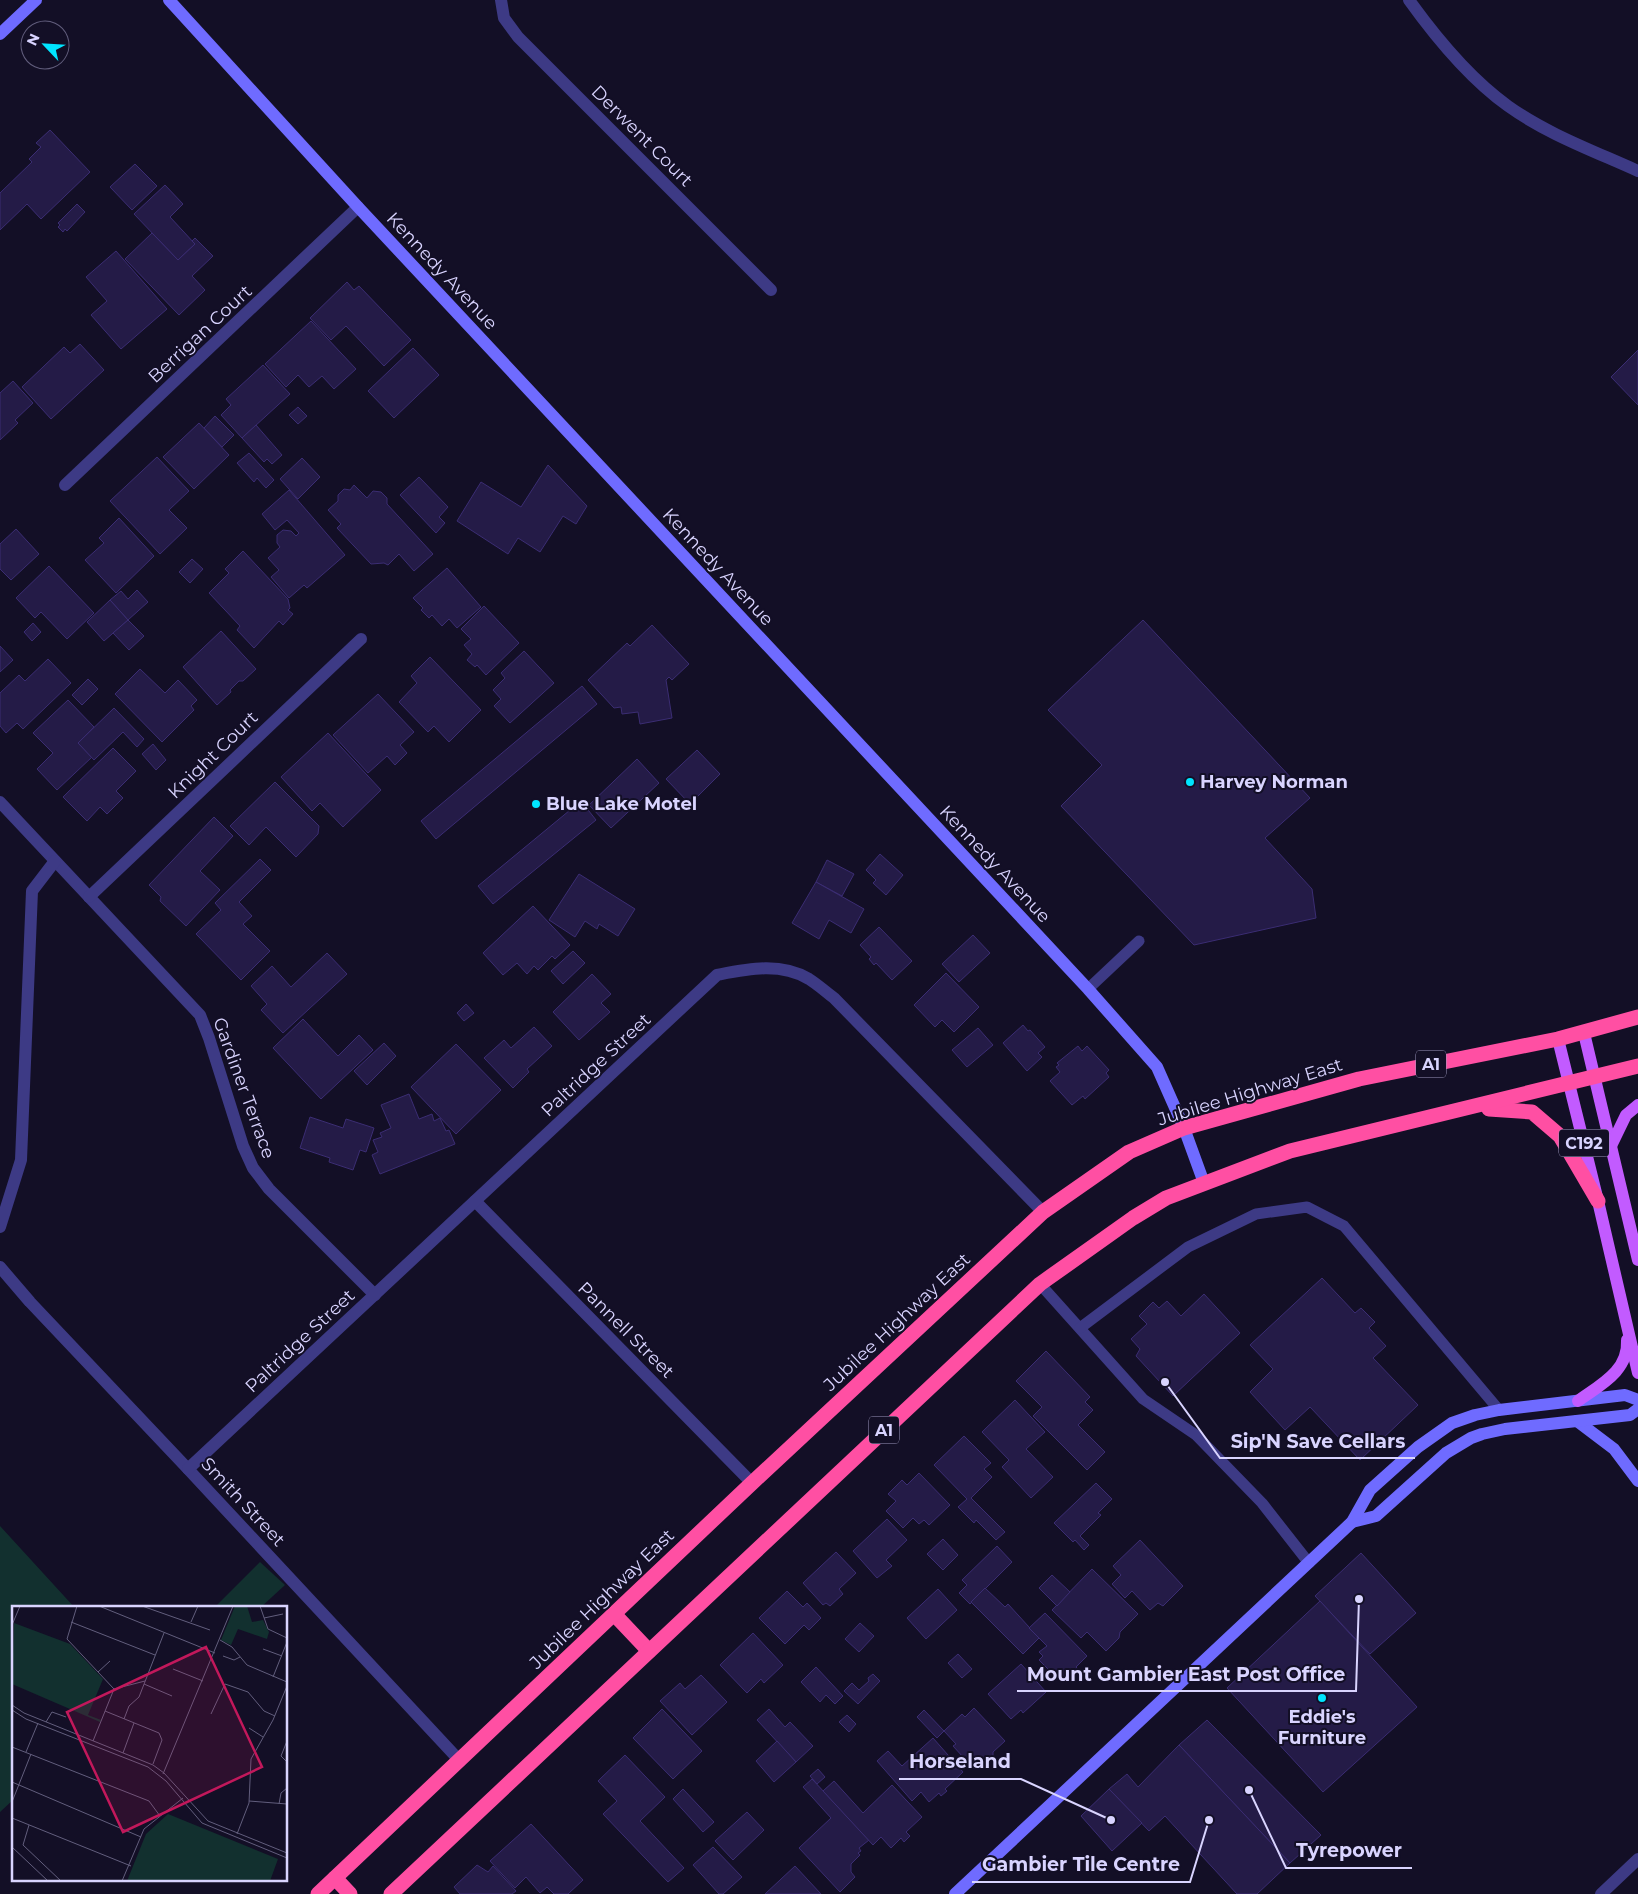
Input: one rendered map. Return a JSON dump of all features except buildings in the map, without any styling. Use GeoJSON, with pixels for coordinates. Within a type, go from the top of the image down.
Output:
{"type":"FeatureCollection","features":[{"type":"Feature","properties":{"kind":"highway","name":"Jubilee Highway East"},"geometry":{"type":"LineString","coordinates":[[318,1894],[752,1483],[1043,1212],[1130,1152],[1184,1128],[1359,1079],[1558,1039],[1638,1017]]}},
{"type":"Feature","properties":{"kind":"highway","name":"A1"},"geometry":{"type":"LineString","coordinates":[[391,1894],[1040,1284],[1133,1218],[1166,1198],[1290,1151],[1638,1066]]}},
{"type":"Feature","properties":{"kind":"highway"},"geometry":{"type":"LineString","coordinates":[[1463,1110],[1499,1109],[1532,1112],[1560,1136],[1598,1201]]}},
{"type":"Feature","properties":{"kind":"highway"},"geometry":{"type":"LineString","coordinates":[[614,1614],[649,1651]]}},
{"type":"Feature","properties":{"kind":"highway"},"geometry":{"type":"LineString","coordinates":[[335,1878],[350,1894]]}},
{"type":"Feature","properties":{"kind":"main road","name":"C192"},"geometry":{"type":"LineString","coordinates":[[1584,1033],[1638,1260]]}},
{"type":"Feature","properties":{"kind":"main road","name":"C192"},"geometry":{"type":"LineString","coordinates":[[1558,1039],[1638,1373]]}},
{"type":"Feature","properties":{"kind":"main road"},"geometry":{"type":"LineString","coordinates":[[1611,1146],[1626,1115],[1638,1105]]}},
{"type":"Feature","properties":{"kind":"main road"},"geometry":{"type":"LineString","coordinates":[[1578,1401],[1612,1377],[1621,1366],[1627,1350],[1625,1321]]}},
{"type":"Feature","properties":{"kind":"street"},"geometry":{"type":"LineString","coordinates":[[0,34],[36,0]]}},
{"type":"Feature","properties":{"kind":"street","name":"Kennedy Avenue"},"geometry":{"type":"LineString","coordinates":[[169,0],[358,208],[1088,990],[1157,1067],[1184,1128],[1204,1183]]}},
{"type":"Feature","properties":{"kind":"street","name":"Derwent Court"},"geometry":{"type":"LineString","coordinates":[[501,0],[504,18],[518,37],[771,290]]}},
{"type":"Feature","properties":{"kind":"street"},"geometry":{"type":"LineString","coordinates":[[1409,0],[1446,48],[1486,89],[1509,106],[1561,136],[1638,171]]}},
{"type":"Feature","properties":{"kind":"street","name":"Berrigan Court"},"geometry":{"type":"LineString","coordinates":[[65,485],[358,208]]}},
{"type":"Feature","properties":{"kind":"street","name":"Knight Court"},"geometry":{"type":"LineString","coordinates":[[89,897],[361,639]]}},
{"type":"Feature","properties":{"kind":"street","name":"Gardiner Terrace"},"geometry":{"type":"LineString","coordinates":[[0,802],[200,1016],[252,1168],[269,1189],[375,1295]]}},
{"type":"Feature","properties":{"kind":"street"},"geometry":{"type":"LineString","coordinates":[[0,1227],[21,1160],[32,891],[54,861]]}},
{"type":"Feature","properties":{"kind":"street","name":"Paltridge Street"},"geometry":{"type":"LineString","coordinates":[[188,1469],[717,975],[745,969],[777,968],[808,978],[834,998],[1043,1212]]}},
{"type":"Feature","properties":{"kind":"street","name":"Pannell Street"},"geometry":{"type":"LineString","coordinates":[[475,1202],[752,1483]]}},
{"type":"Feature","properties":{"kind":"street","name":"Smith Street"},"geometry":{"type":"LineString","coordinates":[[0,1267],[30,1302],[460,1761]]}},
{"type":"Feature","properties":{"kind":"street"},"geometry":{"type":"LineString","coordinates":[[955,1894],[1352,1522],[1370,1490],[1418,1447],[1452,1423],[1475,1415],[1499,1410],[1625,1395],[1638,1400]]}},
{"type":"Feature","properties":{"kind":"street"},"geometry":{"type":"LineString","coordinates":[[1352,1522],[1376,1516],[1446,1453],[1471,1438],[1494,1430],[1630,1416],[1638,1409]]}},
{"type":"Feature","properties":{"kind":"street"},"geometry":{"type":"LineString","coordinates":[[1577,1421],[1614,1450],[1638,1482]]}},
{"type":"Feature","properties":{"kind":"street"},"geometry":{"type":"LineString","coordinates":[[1600,1894],[1638,1859]]}},
{"type":"Feature","properties":{"kind":"lane"},"geometry":{"type":"LineString","coordinates":[[1088,990],[1138,941]]}},
{"type":"Feature","properties":{"kind":"lane"},"geometry":{"type":"LineString","coordinates":[[1080,1328],[1188,1247],[1256,1214],[1307,1207],[1344,1226],[1499,1410]]}},
{"type":"Feature","properties":{"kind":"lane"},"geometry":{"type":"LineString","coordinates":[[1040,1284],[1143,1399],[1196,1435],[1262,1503],[1309,1563]]}},
{"type":"Feature","properties":{"kind":"green space"},"geometry":{"type":"Polygon","coordinates":[[[0,1526],[73,1606],[12,1606],[12,1801],[0,1812],[0,1526]]]}},
{"type":"Feature","properties":{"kind":"green space"},"geometry":{"type":"Polygon","coordinates":[[[260,1562],[285,1585],[262,1606],[216,1606],[260,1562]]]}},
{"type":"Feature","properties":{"kind":"place","name":"Harvey Norman"},"geometry":{"type":"Point","coordinates":[1190,782]}},
{"type":"Feature","properties":{"kind":"place","name":"Blue Lake Motel"},"geometry":{"type":"Point","coordinates":[536,804]}},
{"type":"Feature","properties":{"kind":"place","name":"Sip'N Save Cellars"},"geometry":{"type":"Point","coordinates":[1165,1382]}},
{"type":"Feature","properties":{"kind":"place","name":"Mount Gambier East Post Office"},"geometry":{"type":"Point","coordinates":[1359,1599]}},
{"type":"Feature","properties":{"kind":"place","name":"Eddie's Furniture"},"geometry":{"type":"Point","coordinates":[1322,1698]}},
{"type":"Feature","properties":{"kind":"place","name":"Tyrepower"},"geometry":{"type":"Point","coordinates":[1249,1790]}},
{"type":"Feature","properties":{"kind":"place","name":"Horseland"},"geometry":{"type":"Point","coordinates":[1111,1820]}},
{"type":"Feature","properties":{"kind":"place","name":"Gambier Tile Centre"},"geometry":{"type":"Point","coordinates":[1209,1820]}}]}
